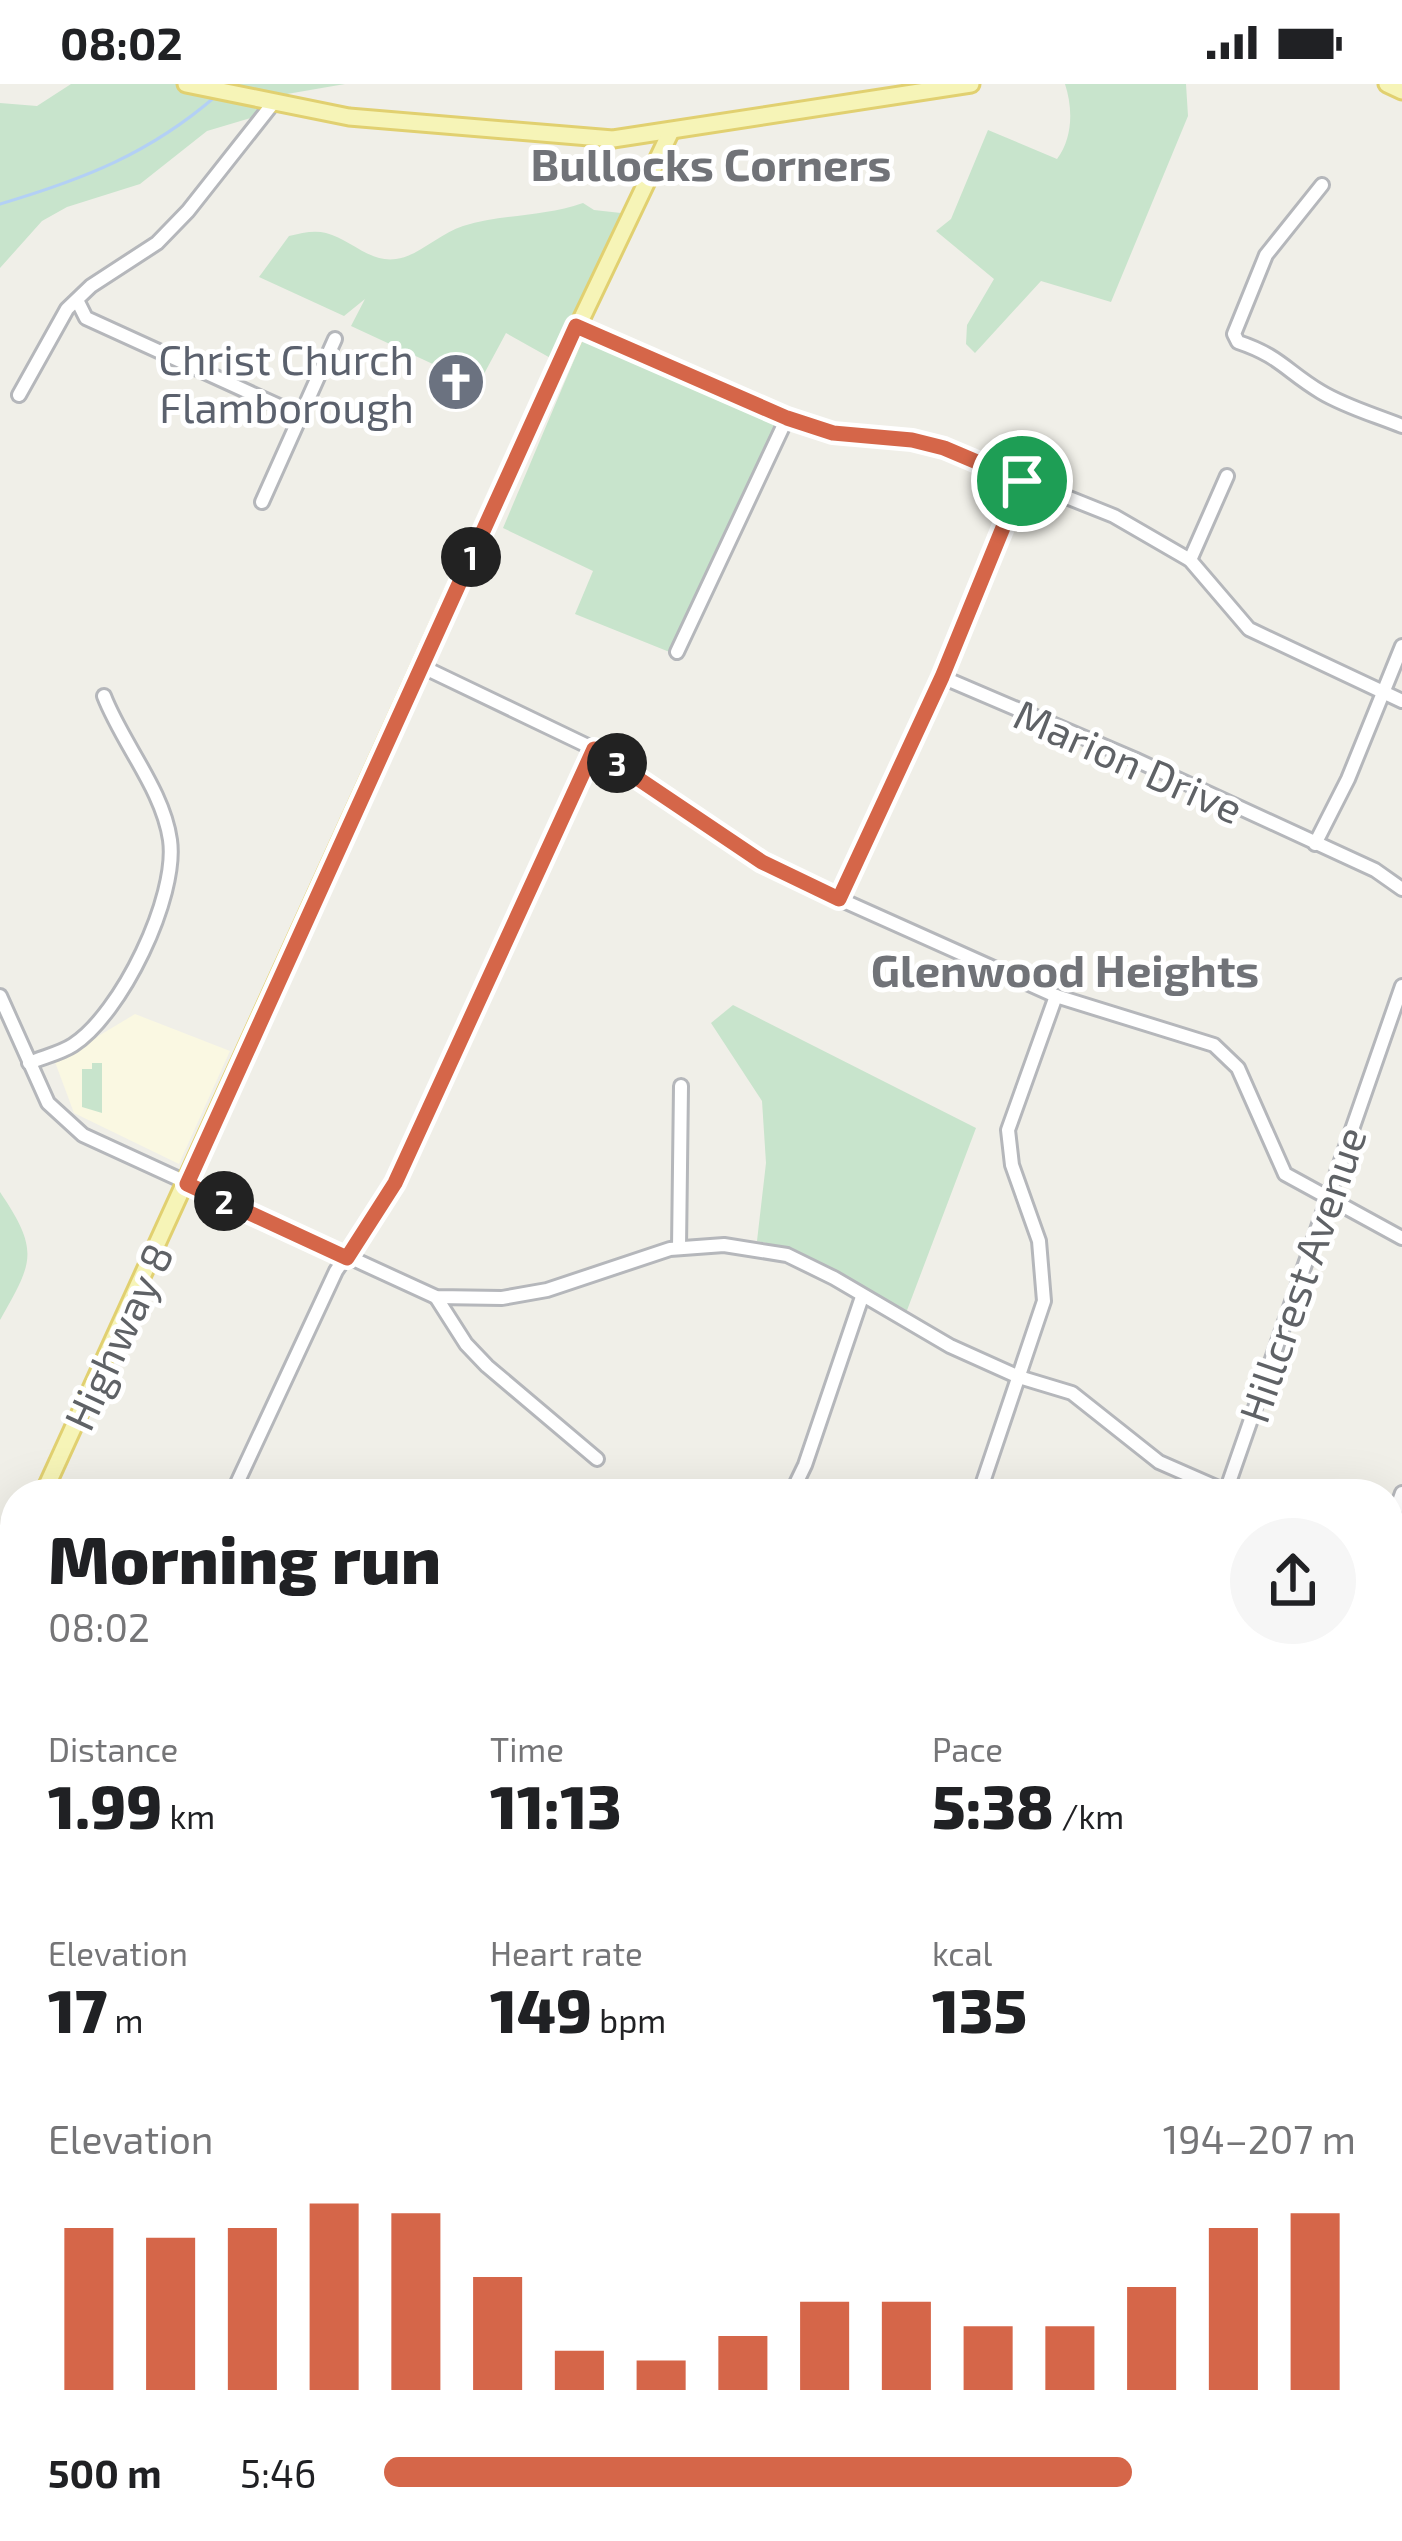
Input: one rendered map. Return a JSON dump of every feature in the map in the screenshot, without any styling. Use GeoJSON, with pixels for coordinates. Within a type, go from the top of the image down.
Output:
{"type":"FeatureCollection","features":[{"type":"Feature","properties":{"kind":"main road"},"geometry":{"type":"LineString","coordinates":[[186,84],[349,117],[613,139],[971,84]]}},
{"type":"Feature","properties":{"kind":"main road"},"geometry":{"type":"LineString","coordinates":[[1387,84],[1402,91]]}},
{"type":"Feature","properties":{"kind":"main road","name":"Highway 8"},"geometry":{"type":"LineString","coordinates":[[50,1479],[576,326],[670,131]]}},
{"type":"Feature","properties":{"kind":"street"},"geometry":{"type":"LineString","coordinates":[[19,395],[52,331],[76,300],[157,243],[274,102]]}},
{"type":"Feature","properties":{"kind":"street"},"geometry":{"type":"LineString","coordinates":[[1322,185],[1266,255],[1234,334],[1238,342],[1270,353],[1326,395],[1402,426]]}},
{"type":"Feature","properties":{"kind":"street"},"geometry":{"type":"LineString","coordinates":[[76,300],[86,318],[301,416]]}},
{"type":"Feature","properties":{"kind":"street"},"geometry":{"type":"LineString","coordinates":[[576,326],[787,418],[833,433],[912,440],[944,448],[1114,516],[1190,560],[1249,629],[1402,701]]}},
{"type":"Feature","properties":{"kind":"street"},"geometry":{"type":"LineString","coordinates":[[262,502],[335,339]]}},
{"type":"Feature","properties":{"kind":"street"},"geometry":{"type":"LineString","coordinates":[[677,652],[787,418]]}},
{"type":"Feature","properties":{"kind":"street"},"geometry":{"type":"LineString","coordinates":[[1190,560],[1227,476]]}},
{"type":"Feature","properties":{"kind":"street"},"geometry":{"type":"LineString","coordinates":[[839,899],[942,677],[1022,481]]}},
{"type":"Feature","properties":{"kind":"street"},"geometry":{"type":"LineString","coordinates":[[1402,646],[1315,844],[1375,870],[1402,889]]}},
{"type":"Feature","properties":{"kind":"street"},"geometry":{"type":"LineString","coordinates":[[422,667],[594,749],[762,862],[839,899],[1055,996],[1214,1045],[1238,1068],[1285,1174],[1402,1238]]}},
{"type":"Feature","properties":{"kind":"street","name":"Marion Drive"},"geometry":{"type":"LineString","coordinates":[[942,677],[1134,758],[1315,844]]}},
{"type":"Feature","properties":{"kind":"street"},"geometry":{"type":"LineString","coordinates":[[29,1063],[73,1046],[96,1023],[146,944],[170,881],[170,838],[104,696]]}},
{"type":"Feature","properties":{"kind":"street"},"geometry":{"type":"LineString","coordinates":[[239,1479],[336,1270],[395,1183],[594,749]]}},
{"type":"Feature","properties":{"kind":"street","name":"Hillcrest Avenue"},"geometry":{"type":"LineString","coordinates":[[1232,1479],[1402,986]]}},
{"type":"Feature","properties":{"kind":"street"},"geometry":{"type":"LineString","coordinates":[[0,995],[48,1102],[82,1136],[436,1297],[502,1298],[547,1290],[634,1258],[679,1248],[724,1246],[787,1255],[950,1346],[1019,1377],[1072,1393],[1159,1462],[1196,1479]]}},
{"type":"Feature","properties":{"kind":"street"},"geometry":{"type":"LineString","coordinates":[[984,1479],[1043,1301],[1039,1241],[1012,1165],[1008,1130],[1055,996]]}},
{"type":"Feature","properties":{"kind":"street"},"geometry":{"type":"LineString","coordinates":[[679,1248],[681,1086]]}},
{"type":"Feature","properties":{"kind":"street"},"geometry":{"type":"LineString","coordinates":[[436,1297],[466,1344],[487,1366],[597,1459]]}},
{"type":"Feature","properties":{"kind":"street"},"geometry":{"type":"LineString","coordinates":[[799,1479],[862,1297]]}},
{"type":"Feature","properties":{"kind":"shaded area"},"geometry":{"type":"Polygon","coordinates":[[[135,1014],[230,1051],[179,1164],[74,1113],[55,1062],[135,1014]]]}},
{"type":"Feature","properties":{"kind":"green space"},"geometry":{"type":"Polygon","coordinates":[[[71,84],[345,84],[287,94],[267,101],[254,117],[207,131],[140,184],[67,207],[42,221],[0,268],[0,103],[37,106],[71,84]]]}},
{"type":"Feature","properties":{"kind":"green space"},"geometry":{"type":"Polygon","coordinates":[[[1065,84],[1186,84],[1188,116],[1111,302],[1041,281],[975,353],[966,344],[967,325],[994,279],[936,231],[951,219],[988,130],[1057,159],[1070,123],[1065,84]]]}},
{"type":"Feature","properties":{"kind":"green space"},"geometry":{"type":"Polygon","coordinates":[[[583,203],[594,210],[621,213],[554,360],[506,333],[478,385],[351,326],[365,299],[344,316],[259,277],[289,236],[326,233],[377,257],[396,259],[463,226],[583,203]]]}},
{"type":"Feature","properties":{"kind":"green space"},"geometry":{"type":"Polygon","coordinates":[[[585,334],[781,420],[672,653],[575,614],[593,571],[503,528],[585,334]]]}},
{"type":"Feature","properties":{"kind":"green space"},"geometry":{"type":"Polygon","coordinates":[[[733,1005],[976,1128],[906,1313],[817,1260],[757,1241],[766,1163],[762,1101],[711,1023],[733,1005]]]}},
{"type":"Feature","properties":{"kind":"green space"},"geometry":{"type":"Polygon","coordinates":[[[92,1063],[102,1063],[102,1113],[82,1107],[82,1069],[92,1069],[92,1063]]]}},
{"type":"Feature","properties":{"kind":"green space"},"geometry":{"type":"Polygon","coordinates":[[[0,1192],[22,1229],[27,1256],[20,1284],[0,1320],[0,1192]]]}},
{"type":"Feature","properties":{"kind":"waterway"},"geometry":{"type":"LineString","coordinates":[[0,204],[114,162],[166,134],[216,96]]}},
{"type":"Feature","properties":{"kind":"place","name":"Christ Church Flamborough"},"geometry":{"type":"Point","coordinates":[456,382]}},
{"type":"Feature","properties":{"kind":"district","name":"Bullocks Corners"},"geometry":{"type":"Point","coordinates":[711,163]}},
{"type":"Feature","properties":{"kind":"district","name":"Glenwood Heights"},"geometry":{"type":"Point","coordinates":[1065,969]}},
{"type":"Feature","properties":{"kind":"route"},"geometry":{"type":"LineString","coordinates":[[576,326],[787,418],[833,433],[912,440],[944,448],[1022,481],[942,677],[839,899],[762,862],[594,749],[395,1183],[347,1258],[187,1184],[576,326]]}}]}
